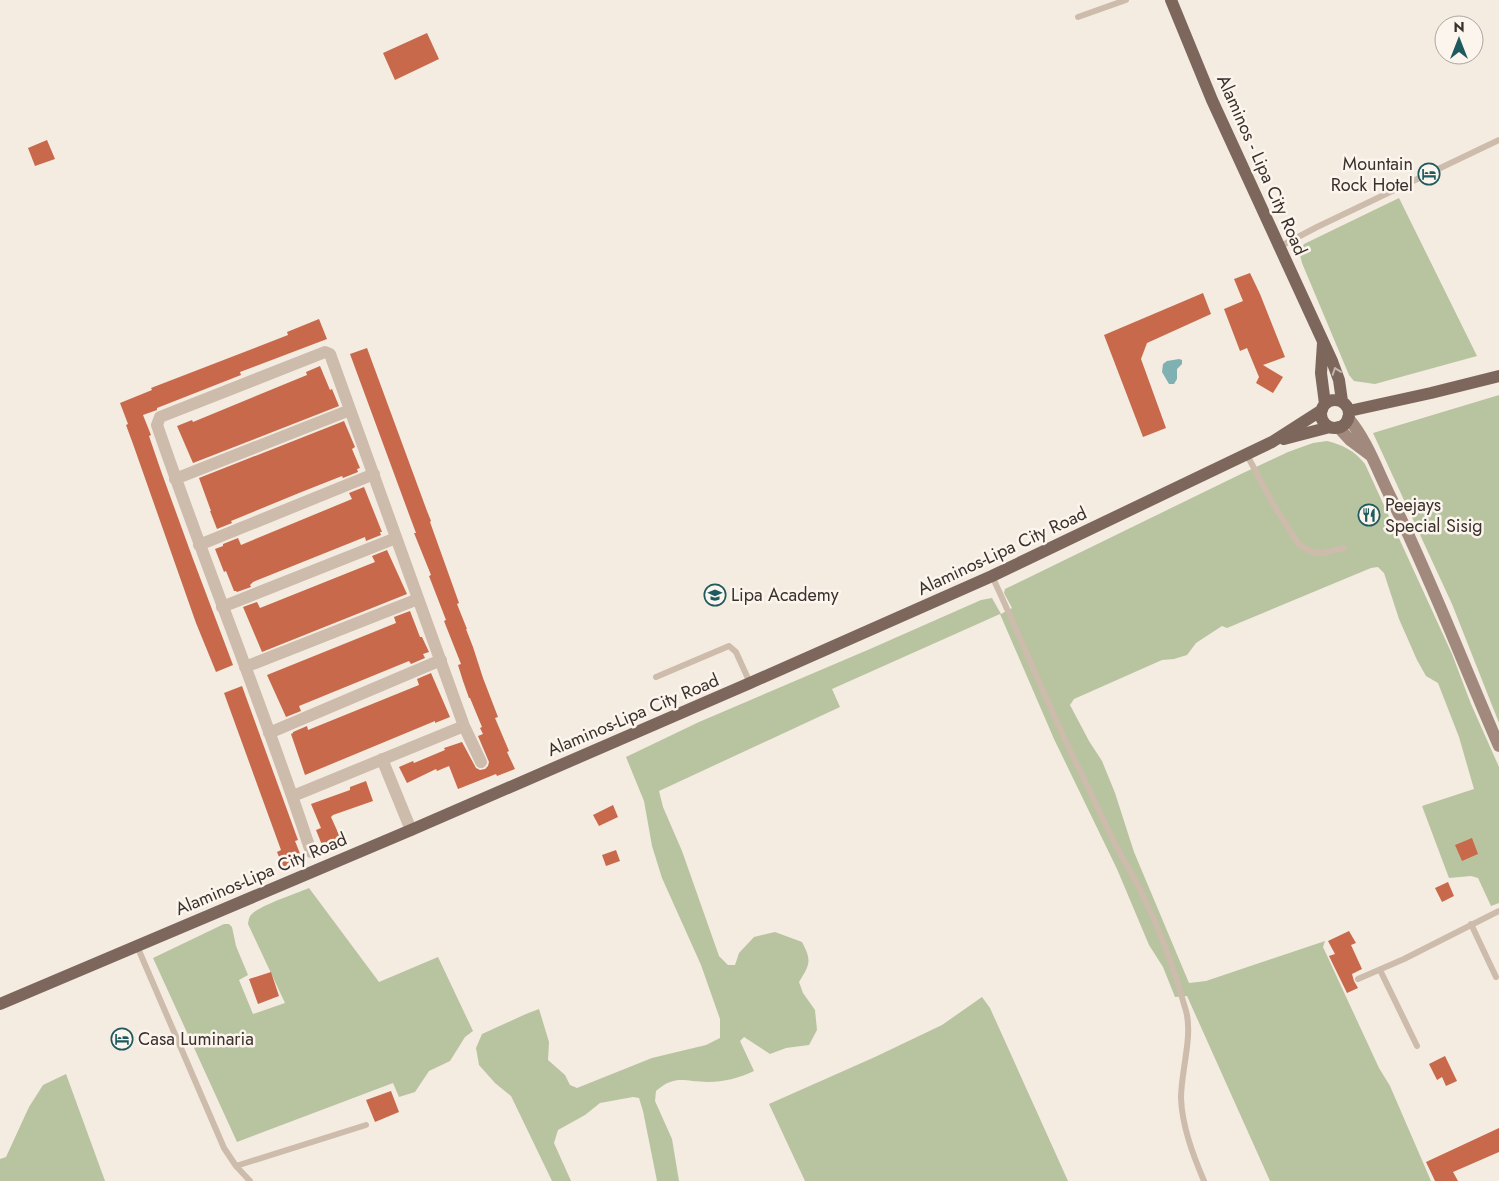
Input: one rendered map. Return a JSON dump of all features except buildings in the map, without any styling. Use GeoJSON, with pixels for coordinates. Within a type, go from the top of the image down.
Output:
{"type":"FeatureCollection","features":[{"type":"Feature","properties":{"kind":"main road","name":"Alaminos - Lipa City Road"},"geometry":{"type":"LineString","coordinates":[[1171,0],[1212,100],[1336,370],[1346,410]]}},
{"type":"Feature","properties":{"kind":"main road","name":"Alaminos - Lipa City Road"},"geometry":{"type":"LineString","coordinates":[[1323,343],[1321,373],[1323,407]]}},
{"type":"Feature","properties":{"kind":"main road"},"geometry":{"type":"LineString","coordinates":[[1346,410],[1344,424],[1334,427],[1323,420],[1323,407],[1331,400],[1346,410],[1423,395],[1499,376]]}},
{"type":"Feature","properties":{"kind":"main road","name":"Alaminos-Lipa City Road"},"geometry":{"type":"LineString","coordinates":[[0,1004],[411,830],[992,576],[1247,455],[1272,442],[1323,407]]}},
{"type":"Feature","properties":{"kind":"main road","name":"Alaminos-Lipa City Road"},"geometry":{"type":"LineString","coordinates":[[1272,442],[1334,427]]}},
{"type":"Feature","properties":{"kind":"street"},"geometry":{"type":"LineString","coordinates":[[310,852],[269,732],[175,479],[157,425],[160,417],[325,352],[330,354],[464,726],[481,762]]}},
{"type":"Feature","properties":{"kind":"street"},"geometry":{"type":"LineString","coordinates":[[175,479],[350,410]]}},
{"type":"Feature","properties":{"kind":"street"},"geometry":{"type":"LineString","coordinates":[[1346,410],[1360,433],[1428,578],[1499,746]]}},
{"type":"Feature","properties":{"kind":"street"},"geometry":{"type":"LineString","coordinates":[[1334,427],[1370,455]]}},
{"type":"Feature","properties":{"kind":"street"},"geometry":{"type":"LineString","coordinates":[[199,545],[374,474]]}},
{"type":"Feature","properties":{"kind":"street"},"geometry":{"type":"LineString","coordinates":[[222,607],[396,538]]}},
{"type":"Feature","properties":{"kind":"street"},"geometry":{"type":"LineString","coordinates":[[245,667],[418,599]]}},
{"type":"Feature","properties":{"kind":"street"},"geometry":{"type":"LineString","coordinates":[[269,732],[441,660]]}},
{"type":"Feature","properties":{"kind":"street"},"geometry":{"type":"LineString","coordinates":[[292,796],[464,726]]}},
{"type":"Feature","properties":{"kind":"street"},"geometry":{"type":"LineString","coordinates":[[382,759],[411,830]]}},
{"type":"Feature","properties":{"kind":"lane"},"geometry":{"type":"LineString","coordinates":[[1078,17],[1126,0]]}},
{"type":"Feature","properties":{"kind":"lane"},"geometry":{"type":"LineString","coordinates":[[1279,247],[1499,140]]}},
{"type":"Feature","properties":{"kind":"lane"},"geometry":{"type":"LineString","coordinates":[[1247,455],[1272,502],[1299,545],[1314,553],[1344,548]]}},
{"type":"Feature","properties":{"kind":"lane"},"geometry":{"type":"LineString","coordinates":[[992,576],[1023,642],[1067,745],[1116,847],[1139,888],[1170,963],[1188,1019],[1181,1098],[1185,1126],[1192,1154],[1204,1181]]}},
{"type":"Feature","properties":{"kind":"lane"},"geometry":{"type":"LineString","coordinates":[[656,677],[729,646],[736,652],[750,683]]}},
{"type":"Feature","properties":{"kind":"lane"},"geometry":{"type":"LineString","coordinates":[[1358,979],[1404,959],[1499,910]]}},
{"type":"Feature","properties":{"kind":"lane"},"geometry":{"type":"LineString","coordinates":[[1470,924],[1496,976]]}},
{"type":"Feature","properties":{"kind":"lane"},"geometry":{"type":"LineString","coordinates":[[137,946],[224,1148],[236,1166],[250,1181]]}},
{"type":"Feature","properties":{"kind":"lane"},"geometry":{"type":"LineString","coordinates":[[1380,970],[1417,1046]]}},
{"type":"Feature","properties":{"kind":"lane"},"geometry":{"type":"LineString","coordinates":[[236,1166],[366,1125]]}},
{"type":"Feature","properties":{"kind":"green space"},"geometry":{"type":"Polygon","coordinates":[[[1399,198],[1477,356],[1375,384],[1354,381],[1349,375],[1302,263],[1299,251],[1304,244],[1399,198]]]}},
{"type":"Feature","properties":{"kind":"green space"},"geometry":{"type":"Polygon","coordinates":[[[1499,395],[1499,723],[1452,604],[1373,433],[1499,395]]]}},
{"type":"Feature","properties":{"kind":"green space"},"geometry":{"type":"Polygon","coordinates":[[[1327,441],[1348,449],[1365,464],[1452,654],[1471,704],[1499,767],[1499,903],[1491,906],[1478,878],[1471,876],[1449,878],[1422,806],[1474,789],[1459,737],[1438,683],[1426,676],[1417,660],[1399,619],[1384,573],[1378,567],[1371,568],[1227,628],[1222,626],[1196,643],[1187,655],[1162,660],[1074,699],[1070,705],[1102,761],[1115,793],[1134,852],[1189,983],[1206,981],[1325,941],[1323,947],[1379,1068],[1390,1086],[1431,1181],[1270,1181],[1187,996],[1175,997],[1163,967],[1149,945],[1117,869],[1054,739],[1000,614],[832,689],[840,707],[659,791],[663,807],[682,851],[719,956],[728,965],[735,965],[739,953],[754,937],[775,932],[802,942],[808,962],[806,971],[799,982],[803,993],[815,1010],[817,1030],[809,1045],[786,1048],[770,1054],[744,1037],[740,1041],[754,1071],[737,1078],[720,1081],[680,1080],[669,1082],[656,1091],[655,1101],[672,1139],[679,1181],[657,1181],[643,1111],[639,1098],[633,1097],[600,1103],[585,1115],[558,1130],[554,1143],[571,1181],[552,1181],[511,1096],[495,1083],[479,1065],[476,1048],[482,1034],[539,1009],[549,1042],[548,1060],[565,1075],[570,1085],[577,1088],[652,1058],[706,1045],[720,1038],[720,1019],[701,965],[662,878],[652,846],[644,801],[626,757],[699,722],[981,600],[992,598],[1001,614],[1012,608],[1004,593],[1005,589],[1288,452],[1313,443],[1327,441]]]}},
{"type":"Feature","properties":{"kind":"green space"},"geometry":{"type":"Polygon","coordinates":[[[309,888],[379,982],[438,957],[473,1031],[465,1037],[450,1061],[429,1071],[415,1092],[399,1097],[393,1083],[237,1142],[153,958],[224,924],[229,924],[232,927],[236,946],[248,975],[239,980],[253,1014],[285,1003],[248,924],[251,915],[258,910],[309,888]]]}},
{"type":"Feature","properties":{"kind":"green space"},"geometry":{"type":"Polygon","coordinates":[[[982,997],[990,1008],[1068,1181],[805,1181],[769,1104],[942,1025],[982,997]]]}},
{"type":"Feature","properties":{"kind":"green space"},"geometry":{"type":"Polygon","coordinates":[[[66,1074],[105,1181],[0,1181],[0,1159],[6,1157],[29,1107],[43,1085],[66,1074]]]}},
{"type":"Feature","properties":{"kind":"water"},"geometry":{"type":"Polygon","coordinates":[[[1182,360],[1182,364],[1177,369],[1177,379],[1174,384],[1169,384],[1162,372],[1163,364],[1167,361],[1182,360]]]}},
{"type":"Feature","properties":{"kind":"place","name":"Mountain Rock Hotel"},"geometry":{"type":"Point","coordinates":[1429,174]}},
{"type":"Feature","properties":{"kind":"place","name":"Peejays Special Sisig"},"geometry":{"type":"Point","coordinates":[1369,515]}},
{"type":"Feature","properties":{"kind":"place","name":"Lipa Academy"},"geometry":{"type":"Point","coordinates":[715,595]}},
{"type":"Feature","properties":{"kind":"place","name":"Casa Luminaria"},"geometry":{"type":"Point","coordinates":[122,1039]}}]}
